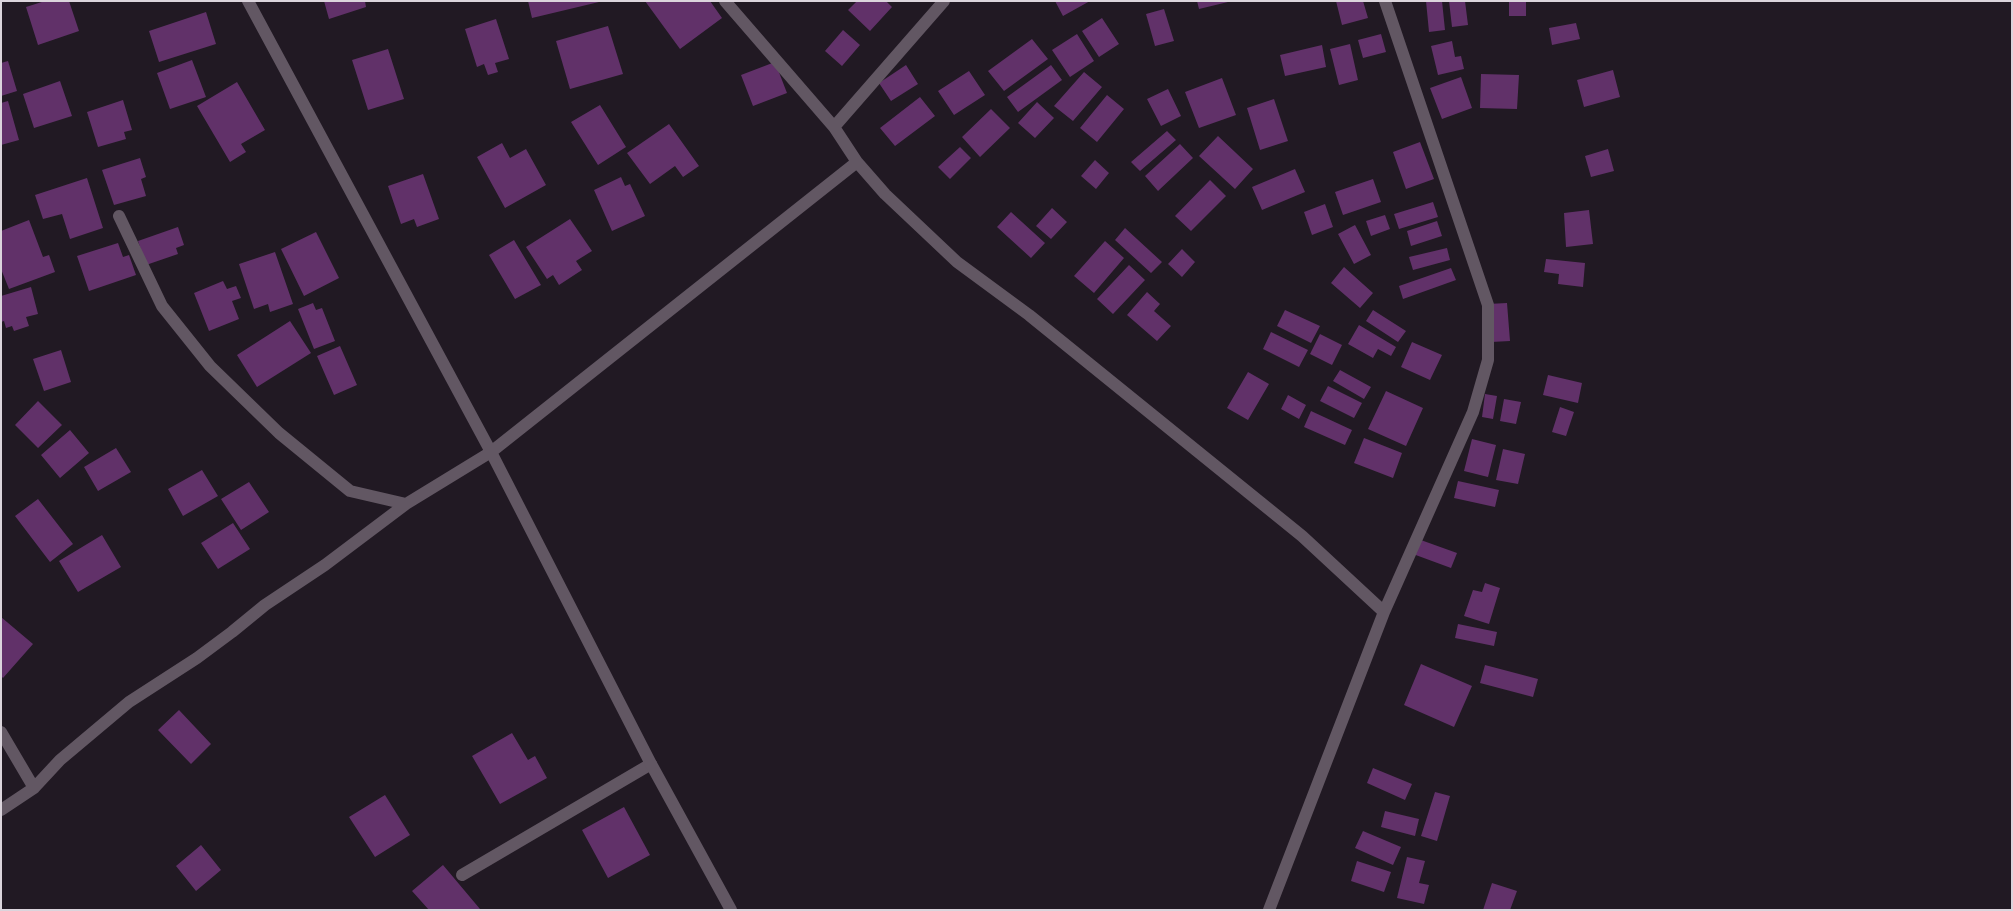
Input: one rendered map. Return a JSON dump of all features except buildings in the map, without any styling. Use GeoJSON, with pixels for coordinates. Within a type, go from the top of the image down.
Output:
{"type":"FeatureCollection","features":[{"type":"Feature","properties":{"kind":"street"},"geometry":{"type":"LineString","coordinates":[[248,1],[491,452],[651,764],[731,910]]}},
{"type":"Feature","properties":{"kind":"street"},"geometry":{"type":"LineString","coordinates":[[725,1],[834,127],[857,162],[885,194],[957,262],[1029,316],[1302,536],[1384,612]]}},
{"type":"Feature","properties":{"kind":"street"},"geometry":{"type":"LineString","coordinates":[[834,127],[944,1]]}},
{"type":"Feature","properties":{"kind":"street"},"geometry":{"type":"LineString","coordinates":[[1269,910],[1384,612],[1473,412],[1488,360],[1488,304],[1385,1]]}},
{"type":"Feature","properties":{"kind":"street"},"geometry":{"type":"LineString","coordinates":[[1,810],[34,788],[60,760],[129,702],[197,658],[265,605],[325,565],[406,504],[491,452],[857,162]]}},
{"type":"Feature","properties":{"kind":"street"},"geometry":{"type":"LineString","coordinates":[[119,216],[162,306],[210,366],[279,433],[350,491],[406,504]]}},
{"type":"Feature","properties":{"kind":"street"},"geometry":{"type":"LineString","coordinates":[[1,732],[34,788]]}},
{"type":"Feature","properties":{"kind":"street"},"geometry":{"type":"LineString","coordinates":[[462,875],[651,764]]}}]}
